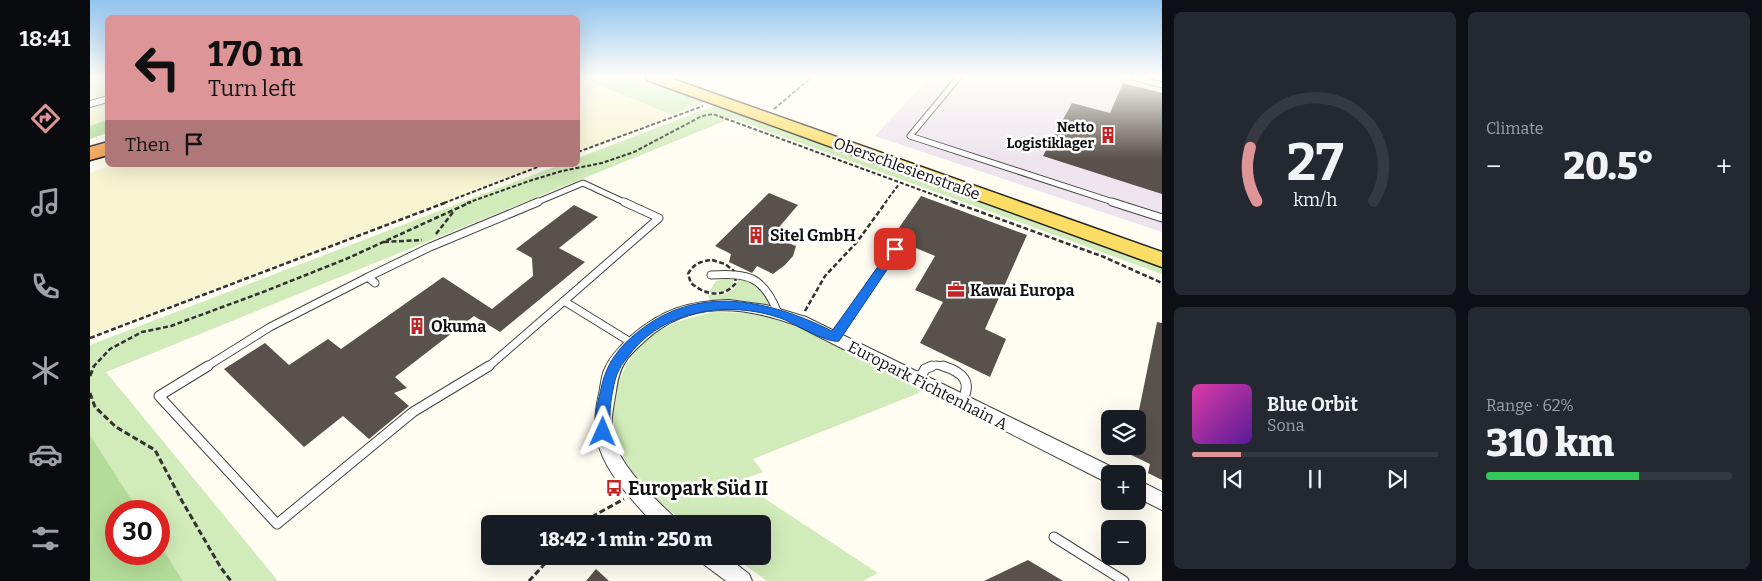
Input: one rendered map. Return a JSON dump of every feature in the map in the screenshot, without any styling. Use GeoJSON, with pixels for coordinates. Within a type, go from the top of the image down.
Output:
{"type":"FeatureCollection","features":[{"type":"Feature","properties":{"kind":"highway"},"geometry":{"type":"LineString","coordinates":[[90,146],[105,141]]}},
{"type":"Feature","properties":{"kind":"highway"},"geometry":{"type":"LineString","coordinates":[[90,154],[105,149]]}},
{"type":"Feature","properties":{"kind":"main road","name":"Oberschlesienstraße"},"geometry":{"type":"LineString","coordinates":[[728,104],[1162,260]]}},
{"type":"Feature","properties":{"kind":"street","name":"Europark Fichtenhain A"},"geometry":{"type":"LineString","coordinates":[[658,515],[636,492],[610,453],[603,432],[603,413],[612,368],[632,343],[658,322],[702,307],[739,306],[778,312],[801,321],[1101,471]]}},
{"type":"Feature","properties":{"kind":"street"},"geometry":{"type":"LineString","coordinates":[[1146,493],[1162,501]]}},
{"type":"Feature","properties":{"kind":"street"},"geometry":{"type":"LineString","coordinates":[[721,565],[742,581]]}},
{"type":"Feature","properties":{"kind":"lane"},"geometry":{"type":"LineString","coordinates":[[936,104],[910,136],[1162,218]]}},
{"type":"Feature","properties":{"kind":"lane"},"geometry":{"type":"LineString","coordinates":[[583,183],[659,218],[485,369],[413,412],[277,524],[159,396],[270,327],[430,247],[583,183]]}},
{"type":"Feature","properties":{"kind":"lane"},"geometry":{"type":"LineString","coordinates":[[834,338],[895,249]]}},
{"type":"Feature","properties":{"kind":"lane"},"geometry":{"type":"LineString","coordinates":[[710,275],[747,276],[761,282],[771,293],[778,312]]}},
{"type":"Feature","properties":{"kind":"lane"},"geometry":{"type":"LineString","coordinates":[[368,277],[375,283]]}},
{"type":"Feature","properties":{"kind":"lane"},"geometry":{"type":"LineString","coordinates":[[564,301],[632,343]]}},
{"type":"Feature","properties":{"kind":"lane"},"geometry":{"type":"LineString","coordinates":[[918,380],[925,369],[931,366],[941,365],[951,369],[966,381],[968,389],[962,402]]}},
{"type":"Feature","properties":{"kind":"lane"},"geometry":{"type":"LineString","coordinates":[[1054,537],[1124,581]]}},
{"type":"Feature","properties":{"kind":"path"},"geometry":{"type":"LineString","coordinates":[[580,151],[708,104]]}},
{"type":"Feature","properties":{"kind":"path"},"geometry":{"type":"LineString","coordinates":[[769,113],[780,104]]}},
{"type":"Feature","properties":{"kind":"path"},"geometry":{"type":"LineString","coordinates":[[90,376],[93,367],[110,349],[142,332],[171,326],[264,292],[384,242],[455,209],[530,181],[562,171],[602,164],[634,152],[702,116],[713,114],[899,184],[1104,257],[1162,283]]}},
{"type":"Feature","properties":{"kind":"path"},"geometry":{"type":"LineString","coordinates":[[90,338],[538,167]]}},
{"type":"Feature","properties":{"kind":"path"},"geometry":{"type":"LineString","coordinates":[[801,321],[810,300],[825,276],[857,242],[899,184]]}},
{"type":"Feature","properties":{"kind":"path"},"geometry":{"type":"LineString","coordinates":[[384,242],[395,243],[418,238],[424,240],[430,247],[435,234],[455,209]]}},
{"type":"Feature","properties":{"kind":"path"},"geometry":{"type":"LineString","coordinates":[[90,394],[96,407],[116,427],[155,450],[182,501],[221,568],[231,581]]}},
{"type":"Feature","properties":{"kind":"path"},"geometry":{"type":"LineString","coordinates":[[595,515],[636,492]]}},
{"type":"Feature","properties":{"kind":"path"},"geometry":{"type":"LineString","coordinates":[[529,581],[544,565]]}},
{"type":"Feature","properties":{"kind":"shaded area"},"geometry":{"type":"Polygon","coordinates":[[[105,104],[105,121],[90,126],[90,106],[105,104]]]}},
{"type":"Feature","properties":{"kind":"shaded area"},"geometry":{"type":"Polygon","coordinates":[[[580,104],[644,104],[672,115],[580,151],[580,104]]]}},
{"type":"Feature","properties":{"kind":"shaded area"},"geometry":{"type":"Polygon","coordinates":[[[904,104],[1162,104],[1162,232],[875,136],[904,104]]]}},
{"type":"Feature","properties":{"kind":"shaded area"},"geometry":{"type":"Polygon","coordinates":[[[106,167],[538,167],[90,336],[90,173],[106,167]]]}},
{"type":"Feature","properties":{"kind":"green space"},"geometry":{"type":"Polygon","coordinates":[[[645,104],[699,104],[672,115],[645,104]]]}},
{"type":"Feature","properties":{"kind":"green space"},"geometry":{"type":"Polygon","coordinates":[[[720,105],[783,130],[800,133],[1162,265],[1162,274],[732,118],[106,372],[278,581],[183,581],[170,560],[170,500],[132,500],[90,435],[90,345],[554,167],[580,167],[580,157],[720,105]]]}},
{"type":"Feature","properties":{"kind":"green space"},"geometry":{"type":"Polygon","coordinates":[[[105,121],[105,134],[90,139],[90,126],[105,121]]]}},
{"type":"Feature","properties":{"kind":"green space"},"geometry":{"type":"Polygon","coordinates":[[[734,277],[733,285],[725,291],[709,292],[716,281],[734,277]]]}},
{"type":"Feature","properties":{"kind":"green space"},"geometry":{"type":"Polygon","coordinates":[[[739,277],[751,281],[763,289],[771,305],[736,300],[710,301],[708,295],[722,295],[735,288],[739,277]]]}},
{"type":"Feature","properties":{"kind":"green space"},"geometry":{"type":"Polygon","coordinates":[[[713,312],[743,313],[770,317],[799,327],[921,387],[919,393],[753,459],[763,472],[738,481],[878,573],[863,581],[767,581],[745,565],[771,565],[771,515],[676,515],[636,477],[617,442],[614,407],[617,389],[631,357],[642,343],[663,328],[713,312]]]}},
{"type":"Feature","properties":{"kind":"green space"},"geometry":{"type":"Polygon","coordinates":[[[90,435],[132,500],[105,500],[105,565],[170,565],[170,560],[183,581],[90,581],[90,435]]]}},
{"type":"Feature","properties":{"kind":"building","name":"Netto Logistiklager"},"geometry":{"type":"Polygon","coordinates":[[[1071,104],[1110,113],[1114,104],[1162,104],[1162,194],[1043,156],[1071,104]]]}},
{"type":"Feature","properties":{"kind":"building","name":"Sitel GmbH"},"geometry":{"type":"Polygon","coordinates":[[[769,193],[798,205],[780,226],[790,230],[780,240],[796,246],[793,256],[773,274],[757,266],[752,273],[729,262],[731,254],[715,246],[769,193]]]}},
{"type":"Feature","properties":{"kind":"building"},"geometry":{"type":"Polygon","coordinates":[[[921,196],[1027,235],[985,329],[1006,339],[990,377],[920,343],[943,302],[915,290],[935,256],[892,238],[921,196]]]}},
{"type":"Feature","properties":{"kind":"building","name":"Okuma"},"geometry":{"type":"Polygon","coordinates":[[[574,205],[598,217],[559,248],[585,262],[500,332],[474,316],[395,377],[407,388],[394,393],[409,406],[369,439],[343,416],[304,447],[224,369],[265,343],[289,365],[328,339],[341,349],[443,277],[492,309],[533,276],[532,258],[516,249],[574,205]]]}},
{"type":"Feature","properties":{"kind":"building"},"geometry":{"type":"Polygon","coordinates":[[[1157,322],[1162,323],[1162,480],[1148,473],[1150,464],[1131,455],[1146,455],[1146,410],[1139,410],[1157,322]]]}},
{"type":"Feature","properties":{"kind":"building"},"geometry":{"type":"Polygon","coordinates":[[[1028,560],[1063,581],[984,581],[1028,560]]]}},
{"type":"Feature","properties":{"kind":"building"},"geometry":{"type":"Polygon","coordinates":[[[596,569],[609,581],[586,581],[596,569]]]}},
{"type":"Feature","properties":{"kind":"place","name":"Netto Logistiklager"},"geometry":{"type":"Point","coordinates":[1108,135]}},
{"type":"Feature","properties":{"kind":"place","name":"Sitel GmbH"},"geometry":{"type":"Point","coordinates":[756,235]}},
{"type":"Feature","properties":{"kind":"place","name":"Kawai Europa"},"geometry":{"type":"Point","coordinates":[956,290]}},
{"type":"Feature","properties":{"kind":"place","name":"Okuma"},"geometry":{"type":"Point","coordinates":[417,326]}},
{"type":"Feature","properties":{"kind":"place","name":"Europark Süd II"},"geometry":{"type":"Point","coordinates":[614,488]}},
{"type":"Feature","properties":{"kind":"route"},"geometry":{"type":"LineString","coordinates":[[603,432],[603,413],[612,368],[632,343],[658,322],[702,307],[739,306],[778,312],[801,321],[834,338],[895,249]]}}]}
